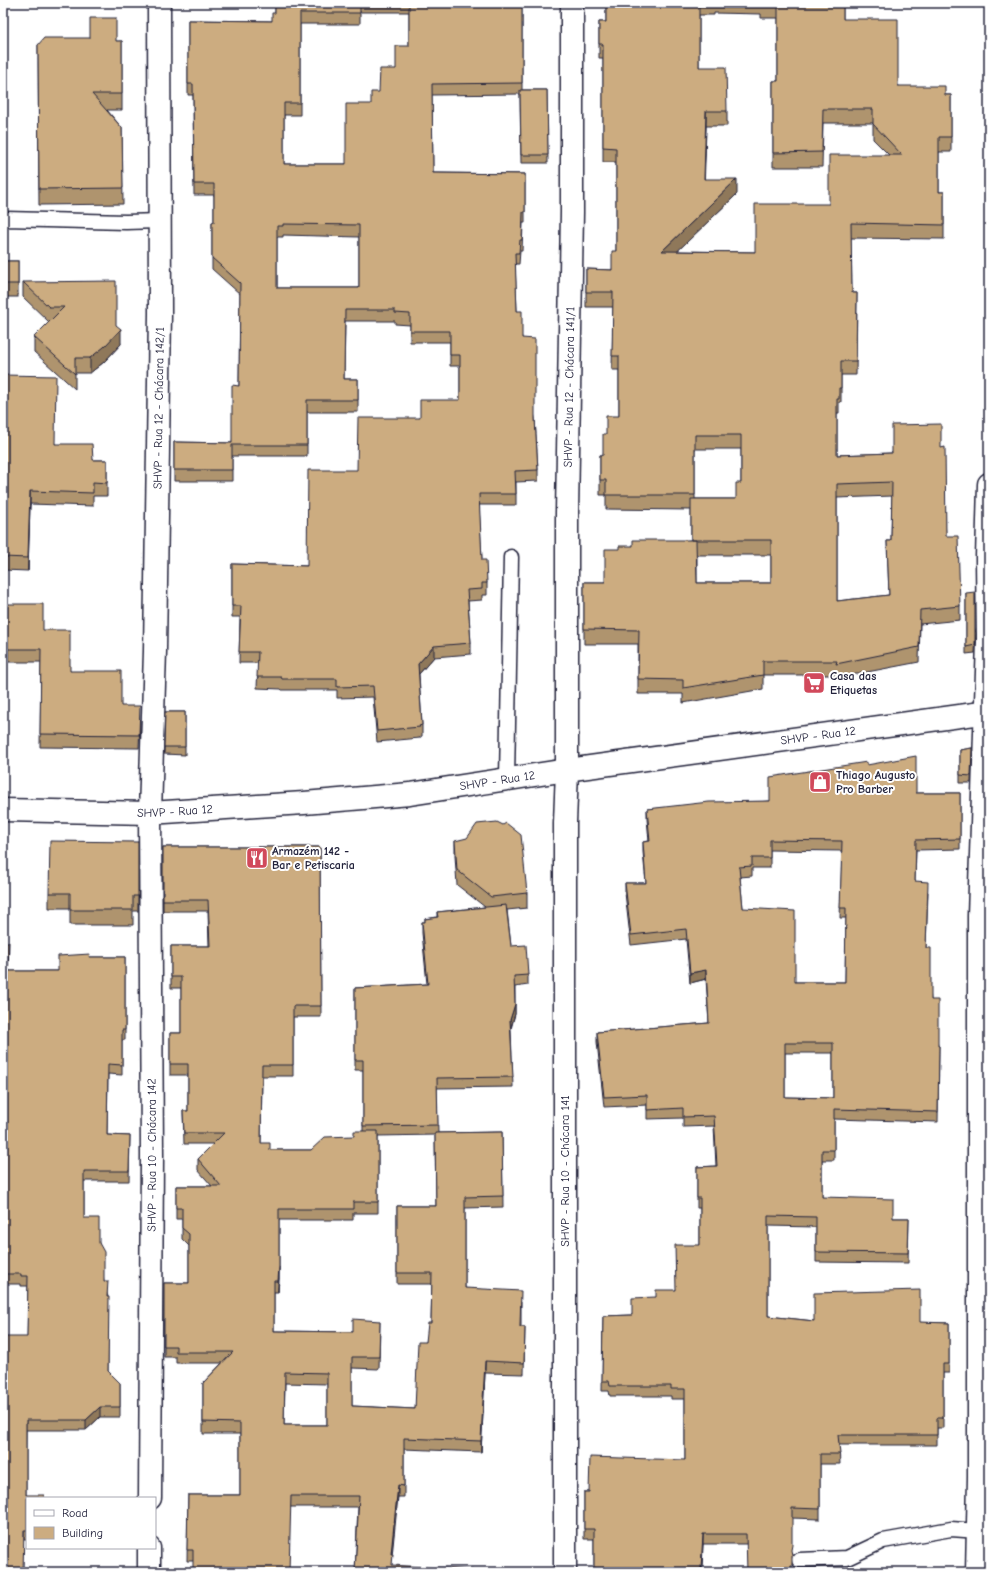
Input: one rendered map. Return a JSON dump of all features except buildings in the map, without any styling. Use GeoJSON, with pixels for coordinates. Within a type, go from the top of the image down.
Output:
{"type":"FeatureCollection","features":[{"type":"Feature","properties":{"kind":"street","name":"SHVP - Rua 12 - Chácara 142/1"},"geometry":{"type":"LineString","coordinates":[[150,813],[155,651],[160,313],[159,3]]}},
{"type":"Feature","properties":{"kind":"street","name":"SHVP - Rua 12 - Chácara 141/1"},"geometry":{"type":"LineString","coordinates":[[567,770],[567,513],[572,212],[572,3]]}},
{"type":"Feature","properties":{"kind":"street"},"geometry":{"type":"LineString","coordinates":[[977,1572],[979,916],[987,712],[987,558],[989,484]]}},
{"type":"Feature","properties":{"kind":"street","name":"SHVP - Rua 12"},"geometry":{"type":"LineString","coordinates":[[3,810],[150,813],[304,803],[410,794],[567,770],[987,712]]}},
{"type":"Feature","properties":{"kind":"street","name":"SHVP - Rua 10 - Chácara 141"},"geometry":{"type":"LineString","coordinates":[[565,1572],[565,823],[567,770]]}},
{"type":"Feature","properties":{"kind":"street","name":"SHVP - Rua 10 - Chácara 142"},"geometry":{"type":"LineString","coordinates":[[150,813],[152,1163],[150,1497]]}},
{"type":"Feature","properties":{"kind":"street"},"geometry":{"type":"LineString","coordinates":[[149,1549],[149,1572]]}},
{"type":"Feature","properties":{"kind":"lane"},"geometry":{"type":"LineString","coordinates":[[3,221],[159,221]]}},
{"type":"Feature","properties":{"kind":"lane"},"geometry":{"type":"LineString","coordinates":[[507,779],[511,557]]}},
{"type":"Feature","properties":{"kind":"lane"},"geometry":{"type":"LineString","coordinates":[[799,1560],[847,1558],[883,1541],[951,1529],[978,1531]]}},
{"type":"Feature","properties":{"kind":"place","name":"Casa das Etiquetas"},"geometry":{"type":"Point","coordinates":[814,683]}},
{"type":"Feature","properties":{"kind":"place","name":"Thiago Augusto Pro Barber"},"geometry":{"type":"Point","coordinates":[820,782]}},
{"type":"Feature","properties":{"kind":"place","name":"Armazém 142 - Bar e Petiscaria"},"geometry":{"type":"Point","coordinates":[257,858]}}]}
